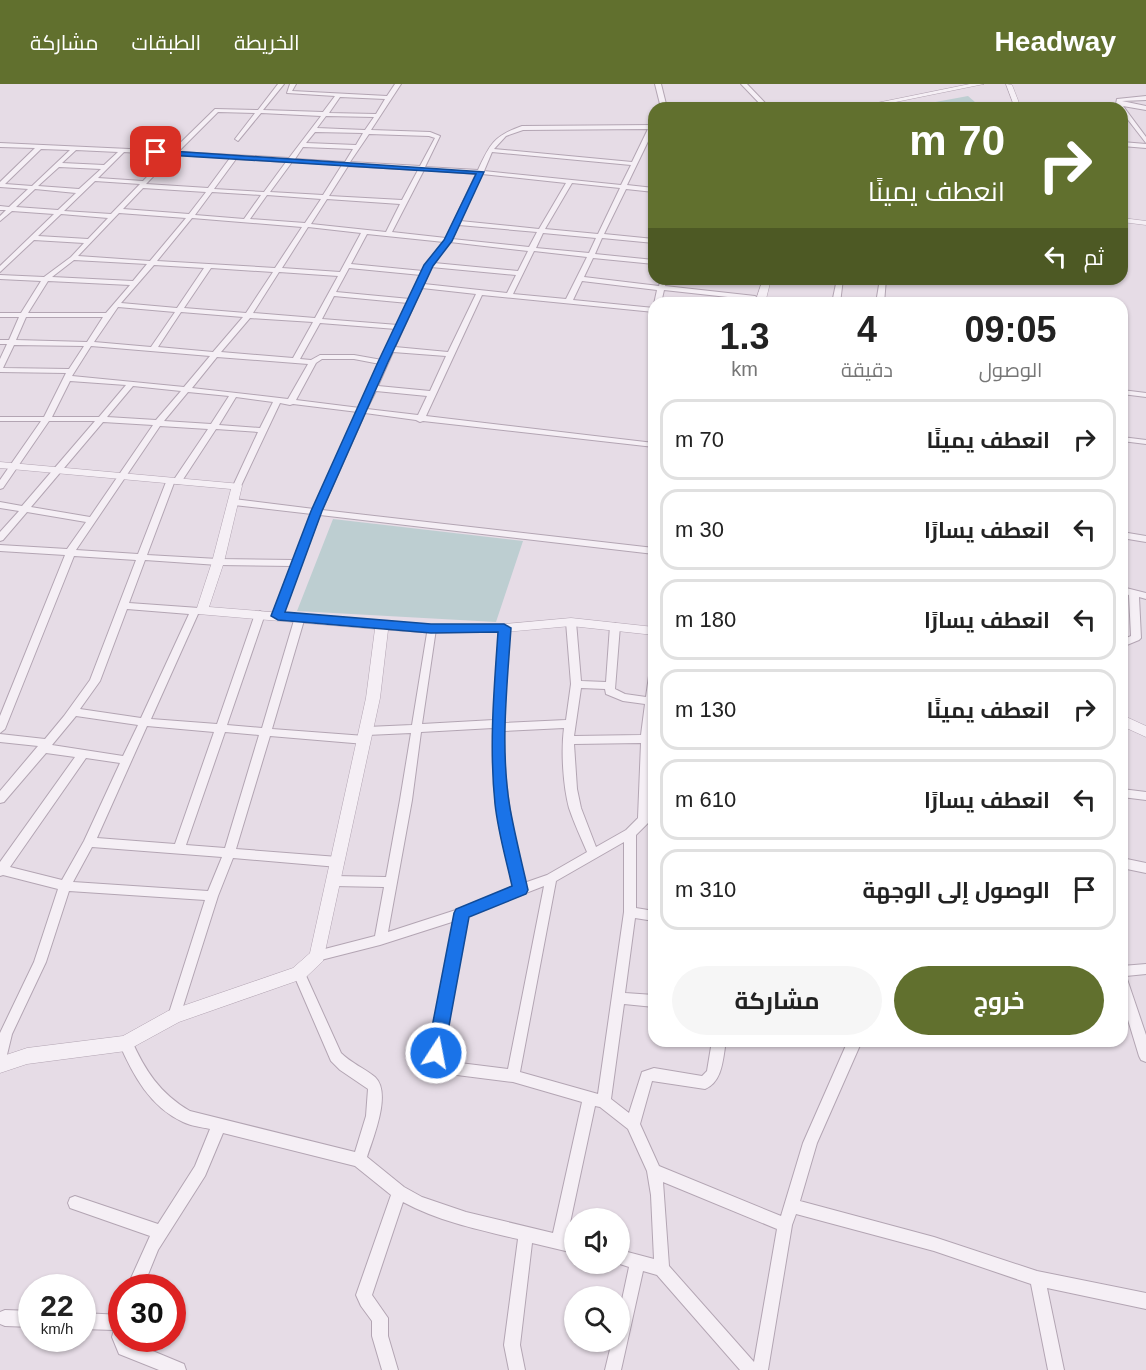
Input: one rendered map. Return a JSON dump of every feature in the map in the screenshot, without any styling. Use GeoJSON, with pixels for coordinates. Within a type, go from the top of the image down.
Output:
{"type":"FeatureCollection","features":[{"type":"Feature","properties":{"kind":"street"},"geometry":{"type":"LineString","coordinates":[[238,139],[281,84]]}},
{"type":"Feature","properties":{"kind":"street"},"geometry":{"type":"LineString","coordinates":[[293,84],[289,92],[389,98]]}},
{"type":"Feature","properties":{"kind":"street"},"geometry":{"type":"LineString","coordinates":[[0,729],[71,551],[90,520],[158,423],[249,314],[304,225],[348,164],[398,84]]}},
{"type":"Feature","properties":{"kind":"street"},"geometry":{"type":"LineString","coordinates":[[658,84],[662,102]]}},
{"type":"Feature","properties":{"kind":"street"},"geometry":{"type":"LineString","coordinates":[[744,84],[761,102]]}},
{"type":"Feature","properties":{"kind":"street"},"geometry":{"type":"LineString","coordinates":[[886,102],[981,84]]}},
{"type":"Feature","properties":{"kind":"street"},"geometry":{"type":"LineString","coordinates":[[1000,84],[1012,85],[1016,102]]}},
{"type":"Feature","properties":{"kind":"street"},"geometry":{"type":"LineString","coordinates":[[246,220],[339,95]]}},
{"type":"Feature","properties":{"kind":"street"},"geometry":{"type":"LineString","coordinates":[[1120,102],[1121,98],[1146,98]]}},
{"type":"Feature","properties":{"kind":"street"},"geometry":{"type":"LineString","coordinates":[[1128,105],[1146,108]]}},
{"type":"Feature","properties":{"kind":"street"},"geometry":{"type":"LineString","coordinates":[[378,116],[213,111],[89,242],[46,279],[24,314],[0,369],[186,388],[420,420],[648,445]]}},
{"type":"Feature","properties":{"kind":"street"},"geometry":{"type":"LineString","coordinates":[[1128,117],[1146,143]]}},
{"type":"Feature","properties":{"kind":"street"},"geometry":{"type":"LineString","coordinates":[[278,616],[317,511],[383,362],[427,269],[448,241],[490,150],[504,135],[522,128],[648,127]]}},
{"type":"Feature","properties":{"kind":"street"},"geometry":{"type":"LineString","coordinates":[[314,129],[436,135],[438,137],[387,235]]}},
{"type":"Feature","properties":{"kind":"street"},"geometry":{"type":"LineString","coordinates":[[569,301],[648,136]]}},
{"type":"Feature","properties":{"kind":"street"},"geometry":{"type":"LineString","coordinates":[[1128,144],[1146,143]]}},
{"type":"Feature","properties":{"kind":"street"},"geometry":{"type":"LineString","coordinates":[[0,145],[236,156],[423,168],[648,189]]}},
{"type":"Feature","properties":{"kind":"street"},"geometry":{"type":"LineString","coordinates":[[302,145],[358,147]]}},
{"type":"Feature","properties":{"kind":"street"},"geometry":{"type":"LineString","coordinates":[[0,185],[39,148]]}},
{"type":"Feature","properties":{"kind":"street"},"geometry":{"type":"LineString","coordinates":[[0,219],[74,149]]}},
{"type":"Feature","properties":{"kind":"street"},"geometry":{"type":"LineString","coordinates":[[490,150],[634,164]]}},
{"type":"Feature","properties":{"kind":"street"},"geometry":{"type":"LineString","coordinates":[[0,270],[122,151]]}},
{"type":"Feature","properties":{"kind":"street"},"geometry":{"type":"LineString","coordinates":[[0,486],[47,417],[69,375],[108,315],[191,216],[236,156]]}},
{"type":"Feature","properties":{"kind":"street"},"geometry":{"type":"LineString","coordinates":[[57,165],[104,167]]}},
{"type":"Feature","properties":{"kind":"street"},"geometry":{"type":"LineString","coordinates":[[92,179],[210,190],[405,202]]}},
{"type":"Feature","properties":{"kind":"street"},"geometry":{"type":"LineString","coordinates":[[509,295],[541,230],[570,181]]}},
{"type":"Feature","properties":{"kind":"street"},"geometry":{"type":"LineString","coordinates":[[0,185],[79,191]]}},
{"type":"Feature","properties":{"kind":"street"},"geometry":{"type":"LineString","coordinates":[[0,208],[246,220],[648,261]]}},
{"type":"Feature","properties":{"kind":"street"},"geometry":{"type":"LineString","coordinates":[[1128,221],[1146,223]]}},
{"type":"Feature","properties":{"kind":"street"},"geometry":{"type":"LineString","coordinates":[[457,223],[648,240]]}},
{"type":"Feature","properties":{"kind":"street"},"geometry":{"type":"LineString","coordinates":[[296,360],[365,232]]}},
{"type":"Feature","properties":{"kind":"street"},"geometry":{"type":"LineString","coordinates":[[31,238],[89,242]]}},
{"type":"Feature","properties":{"kind":"street"},"geometry":{"type":"LineString","coordinates":[[73,258],[342,274]]}},
{"type":"Feature","properties":{"kind":"street"},"geometry":{"type":"LineString","coordinates":[[0,260],[10,260]]}},
{"type":"Feature","properties":{"kind":"street"},"geometry":{"type":"LineString","coordinates":[[153,349],[210,266]]}},
{"type":"Feature","properties":{"kind":"street"},"geometry":{"type":"LineString","coordinates":[[347,266],[519,273]]}},
{"type":"Feature","properties":{"kind":"street"},"geometry":{"type":"LineString","coordinates":[[0,277],[135,283]]}},
{"type":"Feature","properties":{"kind":"street"},"geometry":{"type":"LineString","coordinates":[[579,279],[723,297]]}},
{"type":"Feature","properties":{"kind":"street"},"geometry":{"type":"LineString","coordinates":[[659,297],[662,285]]}},
{"type":"Feature","properties":{"kind":"street"},"geometry":{"type":"LineString","coordinates":[[419,286],[648,309]]}},
{"type":"Feature","properties":{"kind":"street"},"geometry":{"type":"LineString","coordinates":[[420,420],[480,292]]}},
{"type":"Feature","properties":{"kind":"street"},"geometry":{"type":"LineString","coordinates":[[332,294],[411,301]]}},
{"type":"Feature","properties":{"kind":"street"},"geometry":{"type":"LineString","coordinates":[[115,306],[318,318],[401,327]]}},
{"type":"Feature","properties":{"kind":"street"},"geometry":{"type":"LineString","coordinates":[[0,315],[108,315]]}},
{"type":"Feature","properties":{"kind":"street"},"geometry":{"type":"LineString","coordinates":[[0,342],[88,344],[313,362]]}},
{"type":"Feature","properties":{"kind":"street"},"geometry":{"type":"LineString","coordinates":[[389,349],[450,354]]}},
{"type":"Feature","properties":{"kind":"street"},"geometry":{"type":"LineString","coordinates":[[290,403],[313,362],[320,357],[383,362]]}},
{"type":"Feature","properties":{"kind":"street"},"geometry":{"type":"LineString","coordinates":[[0,538],[132,383]]}},
{"type":"Feature","properties":{"kind":"street"},"geometry":{"type":"LineString","coordinates":[[373,388],[432,394]]}},
{"type":"Feature","properties":{"kind":"street"},"geometry":{"type":"LineString","coordinates":[[1128,392],[1146,394]]}},
{"type":"Feature","properties":{"kind":"street"},"geometry":{"type":"LineString","coordinates":[[0,799],[73,712],[95,681],[122,606],[173,482],[234,395]]}},
{"type":"Feature","properties":{"kind":"street"},"geometry":{"type":"LineString","coordinates":[[0,1059],[4,1028],[40,962],[65,886],[89,842],[125,760],[198,611],[218,562],[237,486],[261,430],[277,401]]}},
{"type":"Feature","properties":{"kind":"street"},"geometry":{"type":"LineString","coordinates":[[0,419],[47,417],[99,419],[261,430]]}},
{"type":"Feature","properties":{"kind":"street"},"geometry":{"type":"LineString","coordinates":[[1128,440],[1146,442]]}},
{"type":"Feature","properties":{"kind":"street"},"geometry":{"type":"LineString","coordinates":[[0,465],[237,486]]}},
{"type":"Feature","properties":{"kind":"street"},"geometry":{"type":"LineString","coordinates":[[234,502],[648,550]]}},
{"type":"Feature","properties":{"kind":"street"},"geometry":{"type":"LineString","coordinates":[[0,505],[90,520]]}},
{"type":"Feature","properties":{"kind":"street"},"geometry":{"type":"LineString","coordinates":[[1128,536],[1146,539]]}},
{"type":"Feature","properties":{"kind":"street"},"geometry":{"type":"LineString","coordinates":[[0,548],[218,562],[297,563]]}},
{"type":"Feature","properties":{"kind":"street"},"geometry":{"type":"LineString","coordinates":[[1128,592],[1146,596]]}},
{"type":"Feature","properties":{"kind":"street"},"geometry":{"type":"LineString","coordinates":[[1128,641],[1136,638],[1134,593]]}},
{"type":"Feature","properties":{"kind":"street"},"geometry":{"type":"LineString","coordinates":[[122,606],[260,614],[431,629],[504,628],[571,622],[648,630]]}},
{"type":"Feature","properties":{"kind":"street"},"geometry":{"type":"LineString","coordinates":[[179,850],[260,614]]}},
{"type":"Feature","properties":{"kind":"street"},"geometry":{"type":"LineString","coordinates":[[174,1016],[212,896],[230,854],[300,617]]}},
{"type":"Feature","properties":{"kind":"street"},"geometry":{"type":"LineString","coordinates":[[571,622],[576,684],[568,740],[571,789],[575,807],[593,854]]}},
{"type":"Feature","properties":{"kind":"street"},"geometry":{"type":"LineString","coordinates":[[317,956],[366,736],[382,625]]}},
{"type":"Feature","properties":{"kind":"street"},"geometry":{"type":"LineString","coordinates":[[615,626],[609,686],[611,693],[648,701]]}},
{"type":"Feature","properties":{"kind":"street"},"geometry":{"type":"LineString","coordinates":[[504,628],[498,725],[503,807],[520,890]]}},
{"type":"Feature","properties":{"kind":"street"},"geometry":{"type":"LineString","coordinates":[[380,940],[417,729],[431,629]]}},
{"type":"Feature","properties":{"kind":"street"},"geometry":{"type":"LineString","coordinates":[[576,684],[609,686]]}},
{"type":"Feature","properties":{"kind":"street"},"geometry":{"type":"LineString","coordinates":[[0,699],[12,698]]}},
{"type":"Feature","properties":{"kind":"street"},"geometry":{"type":"LineString","coordinates":[[73,712],[145,722],[265,732],[366,736],[417,729],[570,724]]}},
{"type":"Feature","properties":{"kind":"street"},"geometry":{"type":"LineString","coordinates":[[648,720],[646,739],[648,791]]}},
{"type":"Feature","properties":{"kind":"street"},"geometry":{"type":"LineString","coordinates":[[1128,723],[1146,732]]}},
{"type":"Feature","properties":{"kind":"street"},"geometry":{"type":"LineString","coordinates":[[0,738],[125,760]]}},
{"type":"Feature","properties":{"kind":"street"},"geometry":{"type":"LineString","coordinates":[[568,740],[646,739]]}},
{"type":"Feature","properties":{"kind":"street"},"geometry":{"type":"LineString","coordinates":[[83,754],[0,870],[65,886],[212,896]]}},
{"type":"Feature","properties":{"kind":"street"},"geometry":{"type":"LineString","coordinates":[[1128,794],[1146,796]]}},
{"type":"Feature","properties":{"kind":"street"},"geometry":{"type":"LineString","coordinates":[[0,1065],[27,1056],[126,1043],[174,1016],[298,973],[317,956],[380,940],[462,913],[550,878],[630,834],[648,818]]}},
{"type":"Feature","properties":{"kind":"street"},"geometry":{"type":"LineString","coordinates":[[604,1102],[630,912],[630,834]]}},
{"type":"Feature","properties":{"kind":"street"},"geometry":{"type":"LineString","coordinates":[[89,842],[339,862]]}},
{"type":"Feature","properties":{"kind":"street"},"geometry":{"type":"LineString","coordinates":[[1128,864],[1146,868]]}},
{"type":"Feature","properties":{"kind":"street"},"geometry":{"type":"LineString","coordinates":[[513,1076],[550,878]]}},
{"type":"Feature","properties":{"kind":"street"},"geometry":{"type":"LineString","coordinates":[[334,881],[391,882]]}},
{"type":"Feature","properties":{"kind":"street"},"geometry":{"type":"LineString","coordinates":[[630,912],[648,915]]}},
{"type":"Feature","properties":{"kind":"street"},"geometry":{"type":"LineString","coordinates":[[462,913],[436,1053],[438,1060],[442,1065],[458,1070],[513,1076],[604,1102],[633,1124],[654,1171],[658,1194],[662,1269]]}},
{"type":"Feature","properties":{"kind":"street"},"geometry":{"type":"LineString","coordinates":[[1128,970],[1146,969]]}},
{"type":"Feature","properties":{"kind":"street"},"geometry":{"type":"LineString","coordinates":[[298,973],[336,1057],[344,1067],[368,1079],[375,1087],[373,1116],[359,1160]]}},
{"type":"Feature","properties":{"kind":"street"},"geometry":{"type":"LineString","coordinates":[[618,998],[648,1000]]}},
{"type":"Feature","properties":{"kind":"street"},"geometry":{"type":"LineString","coordinates":[[1128,999],[1146,1056]]}},
{"type":"Feature","properties":{"kind":"street"},"geometry":{"type":"LineString","coordinates":[[126,1043],[143,1079],[162,1102],[187,1117],[359,1160],[399,1192],[456,1216],[564,1244]]}},
{"type":"Feature","properties":{"kind":"street"},"geometry":{"type":"LineString","coordinates":[[633,1124],[647,1076],[654,1074],[699,1084],[709,1081],[713,1074],[718,1047]]}},
{"type":"Feature","properties":{"kind":"street"},"geometry":{"type":"LineString","coordinates":[[760,1370],[785,1225],[810,1143],[852,1047]]}},
{"type":"Feature","properties":{"kind":"street"},"geometry":{"type":"LineString","coordinates":[[558,1242],[590,1098]]}},
{"type":"Feature","properties":{"kind":"street"},"geometry":{"type":"LineString","coordinates":[[140,1274],[200,1171],[219,1125]]}},
{"type":"Feature","properties":{"kind":"street"},"geometry":{"type":"LineString","coordinates":[[654,1171],[785,1225]]}},
{"type":"Feature","properties":{"kind":"street"},"geometry":{"type":"LineString","coordinates":[[390,1370],[380,1336],[380,1318],[364,1295],[399,1192]]}},
{"type":"Feature","properties":{"kind":"street"},"geometry":{"type":"LineString","coordinates":[[75,1203],[162,1233]]}},
{"type":"Feature","properties":{"kind":"street"},"geometry":{"type":"LineString","coordinates":[[792,1206],[934,1244],[1037,1280],[1146,1300]]}},
{"type":"Feature","properties":{"kind":"street"},"geometry":{"type":"LineString","coordinates":[[517,1370],[512,1345],[526,1235]]}},
{"type":"Feature","properties":{"kind":"street"},"geometry":{"type":"LineString","coordinates":[[630,1260],[662,1269],[750,1370]]}},
{"type":"Feature","properties":{"kind":"street"},"geometry":{"type":"LineString","coordinates":[[613,1370],[638,1262]]}},
{"type":"Feature","properties":{"kind":"street"},"geometry":{"type":"LineString","coordinates":[[1037,1280],[1056,1370]]}},
{"type":"Feature","properties":{"kind":"street"},"geometry":{"type":"LineString","coordinates":[[5,1318],[18,1318]]}},
{"type":"Feature","properties":{"kind":"street"},"geometry":{"type":"LineString","coordinates":[[135,1352],[178,1370]]}},
{"type":"Feature","properties":{"kind":"shaded area"},"geometry":{"type":"Polygon","coordinates":[[[968,96],[975,102],[936,102],[968,96]]]}},
{"type":"Feature","properties":{"kind":"shaded area"},"geometry":{"type":"Polygon","coordinates":[[[333,519],[523,541],[496,622],[297,611],[333,519]]]}},
{"type":"Feature","properties":{"kind":"route"},"geometry":{"type":"LineString","coordinates":[[156,152],[480,172],[448,241],[429,265],[383,362],[317,511],[278,616],[431,629],[504,628],[498,730],[500,772],[503,807],[520,890],[462,913],[436,1053]]}}]}
